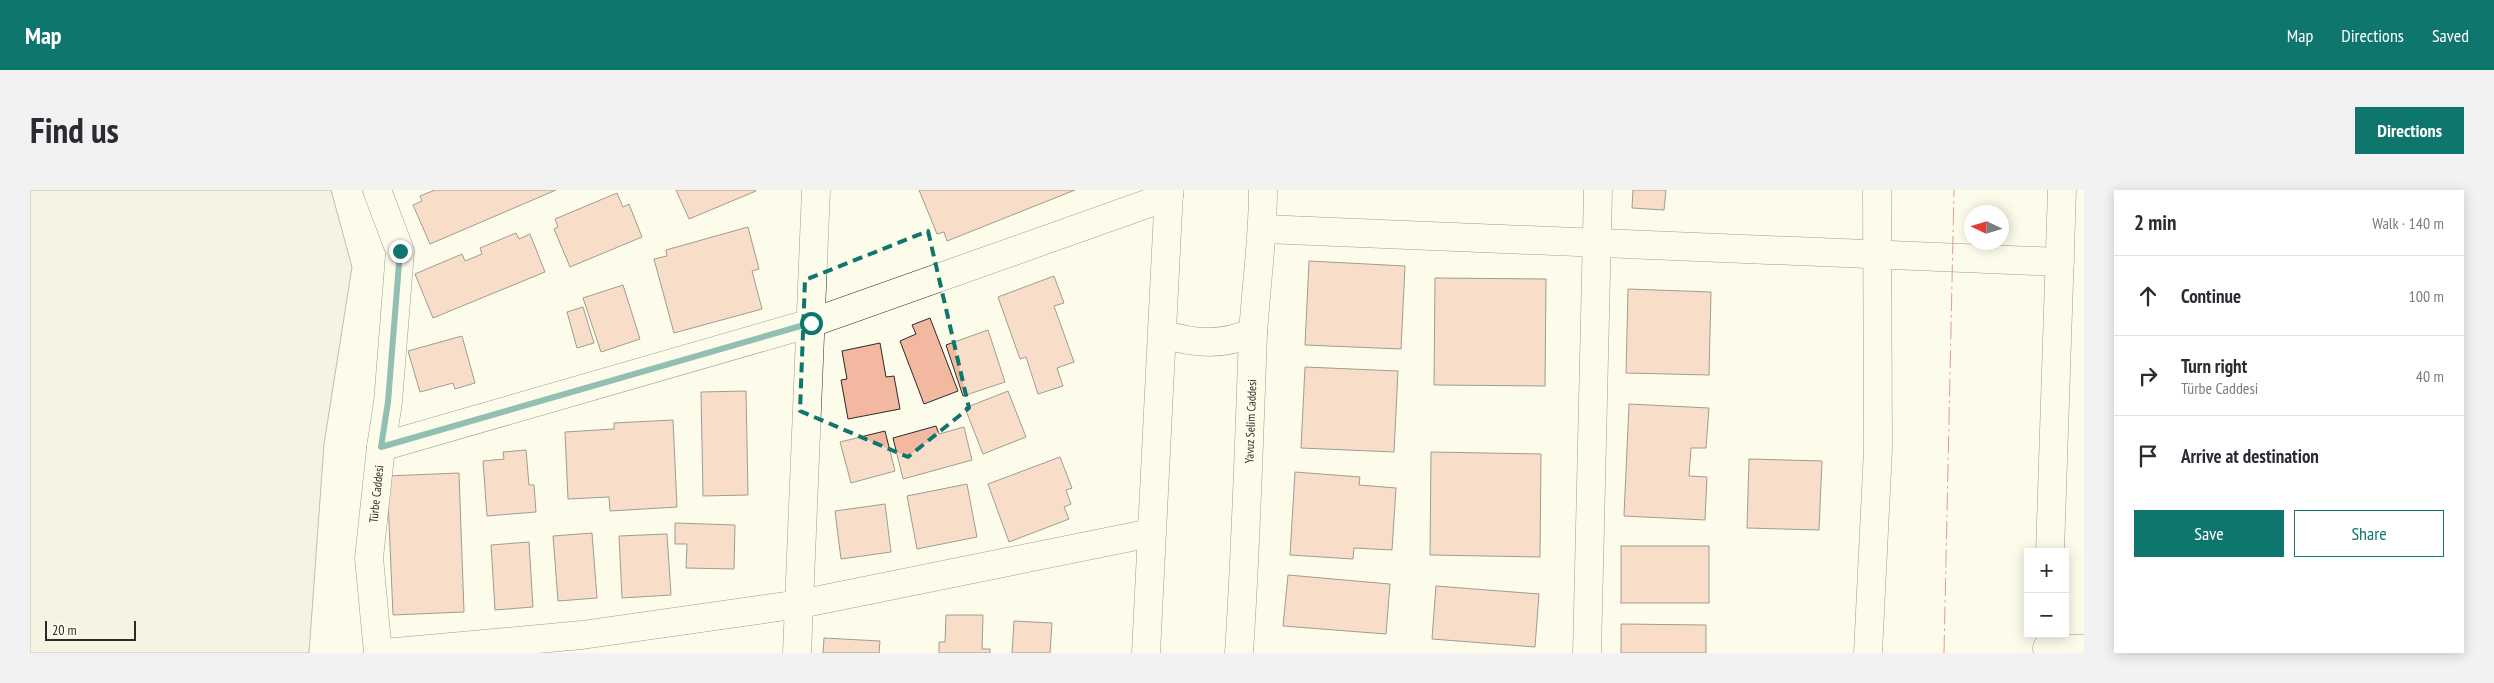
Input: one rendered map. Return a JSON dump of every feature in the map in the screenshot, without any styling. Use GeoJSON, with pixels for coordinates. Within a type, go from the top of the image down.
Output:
{"type":"FeatureCollection","features":[{"type":"Feature","properties":{"kind":"street","name":"Türbe Caddesi"},"geometry":{"type":"LineString","coordinates":[[377,190],[400,251],[388,402],[381,447],[370,558],[378,653]]}},
{"type":"Feature","properties":{"kind":"street"},"geometry":{"type":"LineString","coordinates":[[797,653],[816,190]]}},
{"type":"Feature","properties":{"kind":"street","name":"Yavuz Selim Caddesi"},"geometry":{"type":"LineString","coordinates":[[1239,653],[1246,544],[1254,332],[1263,229],[1263,190]]}},
{"type":"Feature","properties":{"kind":"street"},"geometry":{"type":"LineString","coordinates":[[1587,653],[1598,190]]}},
{"type":"Feature","properties":{"kind":"street"},"geometry":{"type":"LineString","coordinates":[[1868,653],[1878,449],[1877,190]]}},
{"type":"Feature","properties":{"kind":"street"},"geometry":{"type":"LineString","coordinates":[[2050,548],[2062,190]]}},
{"type":"Feature","properties":{"kind":"street"},"geometry":{"type":"LineString","coordinates":[[381,447],[811,323],[1169,193],[1146,653]]}},
{"type":"Feature","properties":{"kind":"street"},"geometry":{"type":"LineString","coordinates":[[1263,229],[1597,242],[1877,256],[2060,262]]}},
{"type":"Feature","properties":{"kind":"street"},"geometry":{"type":"LineString","coordinates":[[1163,334],[1194,342],[1216,343],[1240,338],[1254,332]]}},
{"type":"Feature","properties":{"kind":"street"},"geometry":{"type":"LineString","coordinates":[[385,653],[582,644],[800,604],[1151,533]]}},
{"type":"Feature","properties":{"kind":"street"},"geometry":{"type":"LineString","coordinates":[[2047,645],[2084,650]]}},
{"type":"Feature","properties":{"kind":"highlighted area"},"geometry":{"type":"Polygon","coordinates":[[[928,231],[969,408],[908,457],[800,411],[805,280],[928,231]]]}},
{"type":"Feature","properties":{"kind":"shaded area"},"geometry":{"type":"Polygon","coordinates":[[[30,190],[331,190],[352,267],[324,444],[309,653],[30,653],[30,190]]]}},
{"type":"Feature","properties":{"kind":"building"},"geometry":{"type":"Polygon","coordinates":[[[435,190],[556,190],[430,244],[413,205],[422,201],[420,196],[435,190]]]}},
{"type":"Feature","properties":{"kind":"building"},"geometry":{"type":"Polygon","coordinates":[[[676,190],[755,190],[756,191],[689,219],[676,190]]]}},
{"type":"Feature","properties":{"kind":"building"},"geometry":{"type":"Polygon","coordinates":[[[919,190],[1075,190],[947,241],[944,232],[937,234],[919,190]]]}},
{"type":"Feature","properties":{"kind":"building"},"geometry":{"type":"Polygon","coordinates":[[[1633,190],[1666,190],[1664,210],[1632,208],[1633,190]]]}},
{"type":"Feature","properties":{"kind":"building"},"geometry":{"type":"Polygon","coordinates":[[[617,193],[623,207],[629,204],[642,237],[570,267],[554,229],[558,227],[555,219],[617,193]]]}},
{"type":"Feature","properties":{"kind":"building"},"geometry":{"type":"Polygon","coordinates":[[[748,227],[759,269],[752,271],[762,309],[674,333],[654,259],[667,256],[666,250],[748,227]]]}},
{"type":"Feature","properties":{"kind":"building"},"geometry":{"type":"Polygon","coordinates":[[[516,233],[519,239],[530,234],[545,272],[433,318],[415,274],[462,254],[465,261],[482,254],[480,248],[516,233]]]}},
{"type":"Feature","properties":{"kind":"building"},"geometry":{"type":"Polygon","coordinates":[[[1309,261],[1405,266],[1401,349],[1305,345],[1309,261]]]}},
{"type":"Feature","properties":{"kind":"building"},"geometry":{"type":"Polygon","coordinates":[[[1054,276],[1064,303],[1054,306],[1074,362],[1057,368],[1063,386],[1038,394],[1026,357],[1020,359],[998,297],[1054,276]]]}},
{"type":"Feature","properties":{"kind":"building"},"geometry":{"type":"Polygon","coordinates":[[[1435,278],[1546,279],[1545,386],[1434,385],[1435,278]]]}},
{"type":"Feature","properties":{"kind":"building"},"geometry":{"type":"Polygon","coordinates":[[[623,285],[640,339],[601,352],[583,298],[623,285]]]}},
{"type":"Feature","properties":{"kind":"building"},"geometry":{"type":"Polygon","coordinates":[[[1628,289],[1711,292],[1709,375],[1626,373],[1628,289]]]}},
{"type":"Feature","properties":{"kind":"building"},"geometry":{"type":"Polygon","coordinates":[[[583,307],[594,343],[577,348],[567,312],[583,307]]]}},
{"type":"Feature","properties":{"kind":"building"},"geometry":{"type":"Polygon","coordinates":[[[930,318],[958,391],[924,404],[900,341],[916,334],[912,325],[930,318]]]}},
{"type":"Feature","properties":{"kind":"building"},"geometry":{"type":"Polygon","coordinates":[[[988,330],[1005,382],[963,396],[946,345],[988,330]]]}},
{"type":"Feature","properties":{"kind":"building"},"geometry":{"type":"Polygon","coordinates":[[[462,336],[475,383],[455,389],[453,383],[420,392],[408,351],[462,336]]]}},
{"type":"Feature","properties":{"kind":"building"},"geometry":{"type":"Polygon","coordinates":[[[880,343],[886,377],[894,376],[900,409],[848,419],[841,380],[847,379],[842,351],[880,343]]]}},
{"type":"Feature","properties":{"kind":"building"},"geometry":{"type":"Polygon","coordinates":[[[1305,367],[1398,371],[1394,452],[1301,448],[1305,367]]]}},
{"type":"Feature","properties":{"kind":"building"},"geometry":{"type":"Polygon","coordinates":[[[746,391],[748,495],[703,496],[701,392],[746,391]]]}},
{"type":"Feature","properties":{"kind":"building"},"geometry":{"type":"Polygon","coordinates":[[[1008,391],[1026,437],[983,454],[965,408],[1008,391]]]}},
{"type":"Feature","properties":{"kind":"building"},"geometry":{"type":"Polygon","coordinates":[[[1629,404],[1709,408],[1706,448],[1691,448],[1689,476],[1707,477],[1705,520],[1624,516],[1629,404]]]}},
{"type":"Feature","properties":{"kind":"building"},"geometry":{"type":"Polygon","coordinates":[[[673,420],[677,507],[610,511],[609,497],[568,499],[565,432],[614,429],[614,423],[673,420]]]}},
{"type":"Feature","properties":{"kind":"building"},"geometry":{"type":"Polygon","coordinates":[[[936,426],[939,434],[964,427],[972,460],[903,479],[893,438],[936,426]]]}},
{"type":"Feature","properties":{"kind":"building"},"geometry":{"type":"Polygon","coordinates":[[[885,431],[895,471],[851,483],[840,442],[885,431]]]}},
{"type":"Feature","properties":{"kind":"building"},"geometry":{"type":"Polygon","coordinates":[[[526,450],[529,485],[534,485],[536,512],[487,516],[483,461],[504,459],[503,452],[526,450]]]}},
{"type":"Feature","properties":{"kind":"building"},"geometry":{"type":"Polygon","coordinates":[[[1431,452],[1541,454],[1540,557],[1430,555],[1431,452]]]}},
{"type":"Feature","properties":{"kind":"building"},"geometry":{"type":"Polygon","coordinates":[[[1060,457],[1072,488],[1066,490],[1071,504],[1064,507],[1069,519],[1009,542],[988,484],[1060,457]]]}},
{"type":"Feature","properties":{"kind":"building"},"geometry":{"type":"Polygon","coordinates":[[[1749,459],[1822,461],[1819,530],[1747,528],[1749,459]]]}},
{"type":"Feature","properties":{"kind":"building"},"geometry":{"type":"Polygon","coordinates":[[[1295,472],[1360,477],[1359,485],[1396,488],[1392,550],[1354,548],[1353,559],[1290,555],[1295,472]]]}},
{"type":"Feature","properties":{"kind":"building"},"geometry":{"type":"Polygon","coordinates":[[[459,473],[464,612],[393,615],[387,476],[459,473]]]}},
{"type":"Feature","properties":{"kind":"building"},"geometry":{"type":"Polygon","coordinates":[[[967,484],[977,537],[917,549],[907,496],[967,484]]]}},
{"type":"Feature","properties":{"kind":"building"},"geometry":{"type":"Polygon","coordinates":[[[885,504],[891,552],[841,559],[835,511],[885,504]]]}},
{"type":"Feature","properties":{"kind":"building"},"geometry":{"type":"Polygon","coordinates":[[[675,523],[735,525],[734,569],[686,568],[687,544],[675,544],[675,523]]]}},
{"type":"Feature","properties":{"kind":"building"},"geometry":{"type":"Polygon","coordinates":[[[592,533],[597,598],[558,601],[553,536],[592,533]]]}},
{"type":"Feature","properties":{"kind":"building"},"geometry":{"type":"Polygon","coordinates":[[[667,534],[671,595],[622,598],[619,536],[667,534]]]}},
{"type":"Feature","properties":{"kind":"building"},"geometry":{"type":"Polygon","coordinates":[[[529,542],[533,607],[495,610],[491,545],[529,542]]]}},
{"type":"Feature","properties":{"kind":"building"},"geometry":{"type":"Polygon","coordinates":[[[1621,546],[1709,546],[1709,603],[1621,603],[1621,546]]]}},
{"type":"Feature","properties":{"kind":"building"},"geometry":{"type":"Polygon","coordinates":[[[1288,575],[1390,584],[1386,634],[1283,626],[1288,575]]]}},
{"type":"Feature","properties":{"kind":"building"},"geometry":{"type":"Polygon","coordinates":[[[1436,586],[1539,594],[1535,647],[1432,639],[1436,586]]]}},
{"type":"Feature","properties":{"kind":"building"},"geometry":{"type":"Polygon","coordinates":[[[946,615],[983,615],[982,649],[990,649],[990,653],[939,653],[939,642],[945,642],[946,615]]]}},
{"type":"Feature","properties":{"kind":"building"},"geometry":{"type":"Polygon","coordinates":[[[1014,621],[1052,623],[1050,653],[1012,653],[1014,621]]]}},
{"type":"Feature","properties":{"kind":"building"},"geometry":{"type":"Polygon","coordinates":[[[1621,624],[1706,625],[1706,653],[1621,653],[1621,624]]]}},
{"type":"Feature","properties":{"kind":"building"},"geometry":{"type":"Polygon","coordinates":[[[824,638],[880,641],[879,653],[823,653],[824,638]]]}},
{"type":"Feature","properties":{"kind":"power"},"geometry":{"type":"LineString","coordinates":[[1944,653],[1954,190]]}},
{"type":"Feature","properties":{"kind":"route"},"geometry":{"type":"LineString","coordinates":[[400,251],[388,402],[381,447],[811,323]]}}]}
